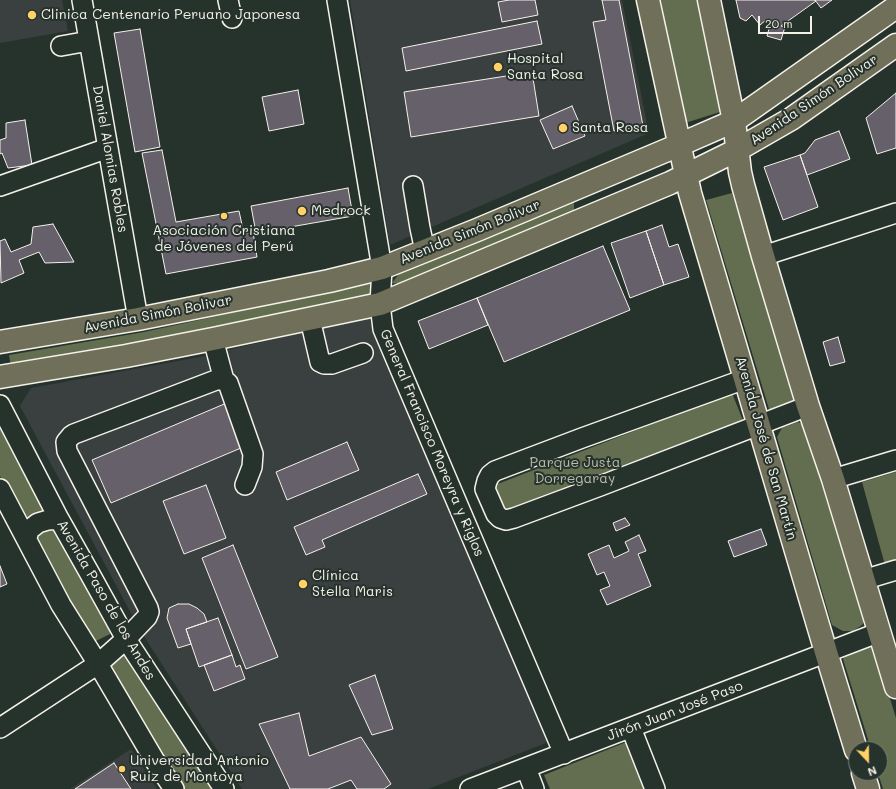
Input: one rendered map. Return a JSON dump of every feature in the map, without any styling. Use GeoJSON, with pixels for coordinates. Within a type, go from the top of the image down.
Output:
{"type":"FeatureCollection","features":[{"type":"Feature","properties":{"kind":"main road","name":"Avenida José de San Martín"},"geometry":{"type":"LineString","coordinates":[[648,0],[690,193],[853,741]]}},
{"type":"Feature","properties":{"kind":"main road"},"geometry":{"type":"LineString","coordinates":[[709,0],[734,121],[743,185],[808,406],[833,479],[896,687]]}},
{"type":"Feature","properties":{"kind":"main road","name":"Avenida Simón Bolivar"},"geometry":{"type":"LineString","coordinates":[[0,342],[138,319],[329,281],[382,268],[477,230],[734,121],[896,7]]}},
{"type":"Feature","properties":{"kind":"main road","name":"Avenida Simón Bolivar"},"geometry":{"type":"LineString","coordinates":[[0,377],[126,356],[380,304],[686,176],[737,150],[791,119],[896,45]]}},
{"type":"Feature","properties":{"kind":"street","name":"Daniel Alomias Robles"},"geometry":{"type":"LineString","coordinates":[[82,0],[138,319]]}},
{"type":"Feature","properties":{"kind":"street"},"geometry":{"type":"LineString","coordinates":[[228,0],[232,18]]}},
{"type":"Feature","properties":{"kind":"street","name":"General Francisco Moreyra y Riglos"},"geometry":{"type":"LineString","coordinates":[[337,0],[382,268],[380,304],[383,329],[564,754]]}},
{"type":"Feature","properties":{"kind":"street"},"geometry":{"type":"LineString","coordinates":[[61,46],[89,41]]}},
{"type":"Feature","properties":{"kind":"street"},"geometry":{"type":"LineString","coordinates":[[0,186],[108,148]]}},
{"type":"Feature","properties":{"kind":"street"},"geometry":{"type":"LineString","coordinates":[[412,186],[425,251]]}},
{"type":"Feature","properties":{"kind":"street"},"geometry":{"type":"LineString","coordinates":[[763,256],[896,213]]}},
{"type":"Feature","properties":{"kind":"street"},"geometry":{"type":"LineString","coordinates":[[310,318],[320,362],[324,364],[332,364],[363,353]]}},
{"type":"Feature","properties":{"kind":"street"},"geometry":{"type":"LineString","coordinates":[[212,339],[224,380],[228,383],[253,454],[252,467],[245,485]]}},
{"type":"Feature","properties":{"kind":"street"},"geometry":{"type":"LineString","coordinates":[[745,379],[495,471],[490,475],[485,489],[496,514],[500,518],[506,520],[514,518],[808,406]]}},
{"type":"Feature","properties":{"kind":"street"},"geometry":{"type":"LineString","coordinates":[[0,728],[98,664],[126,639],[147,617],[149,612],[67,451],[66,442],[74,434],[216,380],[224,380]]}},
{"type":"Feature","properties":{"kind":"street","name":"Avenida Paso de los Andes"},"geometry":{"type":"LineString","coordinates":[[0,405],[59,520],[126,639],[224,789]]}},
{"type":"Feature","properties":{"kind":"street"},"geometry":{"type":"LineString","coordinates":[[833,479],[896,460]]}},
{"type":"Feature","properties":{"kind":"street"},"geometry":{"type":"LineString","coordinates":[[0,489],[61,605],[98,664],[155,761],[174,789]]}},
{"type":"Feature","properties":{"kind":"street"},"geometry":{"type":"LineString","coordinates":[[26,538],[29,530],[38,523],[48,520],[59,520]]}},
{"type":"Feature","properties":{"kind":"street"},"geometry":{"type":"LineString","coordinates":[[863,580],[896,570]]}},
{"type":"Feature","properties":{"kind":"street","name":"Jirón Juan José Paso"},"geometry":{"type":"LineString","coordinates":[[470,789],[880,632]]}},
{"type":"Feature","properties":{"kind":"street"},"geometry":{"type":"LineString","coordinates":[[631,728],[655,789]]}},
{"type":"Feature","properties":{"kind":"street"},"geometry":{"type":"LineString","coordinates":[[526,768],[534,789]]}},
{"type":"Feature","properties":{"kind":"shaded area","name":"Clinica Centenario Peruano Japonesa"},"geometry":{"type":"Polygon","coordinates":[[[0,0],[62,0],[68,31],[0,43],[0,0]]]}},
{"type":"Feature","properties":{"kind":"shaded area","name":"Hospital Santa Rosa"},"geometry":{"type":"Polygon","coordinates":[[[350,0],[622,0],[649,133],[390,245],[350,0]]]}},
{"type":"Feature","properties":{"kind":"shaded area","name":"Clínica Stella Maris"},"geometry":{"type":"Polygon","coordinates":[[[369,317],[383,329],[553,730],[546,743],[428,789],[242,789],[140,630],[20,406],[31,388],[205,356],[215,366],[224,364],[228,350],[369,317]]]}},
{"type":"Feature","properties":{"kind":"shaded area","name":"Universidad Antonio Ruiz de Montoya"},"geometry":{"type":"Polygon","coordinates":[[[131,749],[157,789],[70,789],[131,749]]]}},
{"type":"Feature","properties":{"kind":"green space"},"geometry":{"type":"Polygon","coordinates":[[[653,0],[703,0],[726,110],[679,125],[653,0]]]}},
{"type":"Feature","properties":{"kind":"green space"},"geometry":{"type":"Polygon","coordinates":[[[732,193],[745,236],[754,244],[799,399],[776,415],[769,409],[706,200],[732,193]]]}},
{"type":"Feature","properties":{"kind":"green space"},"geometry":{"type":"Polygon","coordinates":[[[574,201],[574,213],[399,284],[392,283],[401,271],[574,201]]]}},
{"type":"Feature","properties":{"kind":"green space"},"geometry":{"type":"Polygon","coordinates":[[[378,281],[375,293],[147,342],[11,366],[9,355],[144,332],[378,281]]]}},
{"type":"Feature","properties":{"kind":"green space","name":"Parque Justa Dorregaray"},"geometry":{"type":"Polygon","coordinates":[[[732,393],[744,423],[506,515],[495,485],[732,393]]]}},
{"type":"Feature","properties":{"kind":"green space"},"geometry":{"type":"Polygon","coordinates":[[[0,421],[111,628],[110,634],[96,641],[91,639],[31,534],[0,476],[0,421]]]}},
{"type":"Feature","properties":{"kind":"green space"},"geometry":{"type":"Polygon","coordinates":[[[798,422],[807,426],[866,618],[862,625],[853,631],[843,631],[832,625],[777,437],[782,428],[798,422]]]}},
{"type":"Feature","properties":{"kind":"green space"},"geometry":{"type":"Polygon","coordinates":[[[896,472],[896,562],[885,565],[862,482],[896,472]]]}},
{"type":"Feature","properties":{"kind":"green space"},"geometry":{"type":"Polygon","coordinates":[[[870,646],[875,650],[896,718],[896,789],[883,789],[880,781],[888,781],[888,741],[869,741],[843,659],[848,652],[870,646]]]}},
{"type":"Feature","properties":{"kind":"green space"},"geometry":{"type":"Polygon","coordinates":[[[126,653],[213,789],[183,789],[142,723],[109,663],[126,653]]]}},
{"type":"Feature","properties":{"kind":"green space"},"geometry":{"type":"Polygon","coordinates":[[[629,741],[646,789],[550,789],[544,775],[629,741]]]}},
{"type":"Feature","properties":{"kind":"building"},"geometry":{"type":"Polygon","coordinates":[[[509,0],[535,0],[538,15],[502,22],[498,2],[509,0]]]}},
{"type":"Feature","properties":{"kind":"building"},"geometry":{"type":"Polygon","coordinates":[[[602,0],[619,0],[643,126],[614,131],[593,22],[606,20],[602,0]]]}},
{"type":"Feature","properties":{"kind":"building"},"geometry":{"type":"Polygon","coordinates":[[[736,0],[816,1],[781,26],[785,27],[781,40],[767,36],[770,25],[766,20],[760,25],[752,15],[746,21],[740,18],[736,0]]]}},
{"type":"Feature","properties":{"kind":"building"},"geometry":{"type":"Polygon","coordinates":[[[815,0],[832,0],[821,8],[815,0]]]}},
{"type":"Feature","properties":{"kind":"building"},"geometry":{"type":"Polygon","coordinates":[[[537,21],[542,44],[406,71],[402,48],[537,21]]]}},
{"type":"Feature","properties":{"kind":"building"},"geometry":{"type":"Polygon","coordinates":[[[140,29],[160,147],[135,152],[114,33],[140,29]]]}},
{"type":"Feature","properties":{"kind":"building"},"geometry":{"type":"Polygon","coordinates":[[[532,72],[539,116],[411,137],[404,92],[532,72]]]}},
{"type":"Feature","properties":{"kind":"building"},"geometry":{"type":"Polygon","coordinates":[[[298,90],[304,124],[269,131],[262,97],[298,90]]]}},
{"type":"Feature","properties":{"kind":"building"},"geometry":{"type":"Polygon","coordinates":[[[896,93],[896,148],[877,154],[866,118],[896,93]]]}},
{"type":"Feature","properties":{"kind":"building","name":"Santa Rosa"},"geometry":{"type":"Polygon","coordinates":[[[572,106],[585,136],[553,149],[540,120],[572,106]]]}},
{"type":"Feature","properties":{"kind":"building"},"geometry":{"type":"Polygon","coordinates":[[[25,120],[32,165],[8,168],[2,153],[0,154],[0,140],[6,138],[6,123],[25,120]]]}},
{"type":"Feature","properties":{"kind":"building"},"geometry":{"type":"Polygon","coordinates":[[[839,131],[850,159],[807,175],[800,155],[805,153],[815,140],[839,131]]]}},
{"type":"Feature","properties":{"kind":"building","name":"Asociación Cristiana de Jóvenes del Perú"},"geometry":{"type":"Polygon","coordinates":[[[162,150],[176,222],[239,211],[244,234],[253,232],[257,257],[166,274],[142,153],[162,150]]]}},
{"type":"Feature","properties":{"kind":"building"},"geometry":{"type":"Polygon","coordinates":[[[800,155],[818,207],[783,220],[764,167],[800,155]]]}},
{"type":"Feature","properties":{"kind":"building","name":"Medrock"},"geometry":{"type":"Polygon","coordinates":[[[348,188],[353,216],[256,233],[251,206],[348,188]]]}},
{"type":"Feature","properties":{"kind":"building"},"geometry":{"type":"Polygon","coordinates":[[[53,224],[74,262],[45,263],[39,252],[19,260],[24,273],[1,283],[0,241],[5,239],[11,252],[31,244],[33,227],[53,224]]]}},
{"type":"Feature","properties":{"kind":"building"},"geometry":{"type":"Polygon","coordinates":[[[662,225],[669,247],[678,244],[689,277],[664,285],[646,231],[662,225]]]}},
{"type":"Feature","properties":{"kind":"building"},"geometry":{"type":"Polygon","coordinates":[[[646,231],[664,285],[630,298],[611,243],[646,231]]]}},
{"type":"Feature","properties":{"kind":"building"},"geometry":{"type":"Polygon","coordinates":[[[603,246],[630,310],[504,362],[477,298],[603,246]]]}},
{"type":"Feature","properties":{"kind":"building"},"geometry":{"type":"Polygon","coordinates":[[[477,298],[488,325],[429,349],[418,321],[477,298]]]}},
{"type":"Feature","properties":{"kind":"building"},"geometry":{"type":"Polygon","coordinates":[[[838,337],[845,362],[830,366],[823,342],[838,337]]]}},
{"type":"Feature","properties":{"kind":"building"},"geometry":{"type":"Polygon","coordinates":[[[229,402],[248,445],[111,503],[92,460],[229,402]]]}},
{"type":"Feature","properties":{"kind":"building"},"geometry":{"type":"Polygon","coordinates":[[[347,442],[359,470],[287,500],[276,472],[347,442]]]}},
{"type":"Feature","properties":{"kind":"building"},"geometry":{"type":"Polygon","coordinates":[[[418,474],[427,494],[322,540],[325,547],[306,555],[294,527],[418,474]]]}},
{"type":"Feature","properties":{"kind":"building"},"geometry":{"type":"Polygon","coordinates":[[[206,485],[226,538],[184,554],[163,501],[206,485]]]}},
{"type":"Feature","properties":{"kind":"building"},"geometry":{"type":"Polygon","coordinates":[[[625,518],[630,525],[616,531],[613,523],[625,518]]]}},
{"type":"Feature","properties":{"kind":"building"},"geometry":{"type":"Polygon","coordinates":[[[761,529],[767,545],[734,557],[728,541],[761,529]]]}},
{"type":"Feature","properties":{"kind":"building"},"geometry":{"type":"Polygon","coordinates":[[[639,535],[646,551],[638,554],[651,586],[607,605],[600,590],[610,586],[604,572],[597,575],[588,554],[609,545],[614,558],[629,551],[625,542],[639,535]]]}},
{"type":"Feature","properties":{"kind":"building"},"geometry":{"type":"Polygon","coordinates":[[[233,545],[278,657],[246,669],[202,558],[233,545]]]}},
{"type":"Feature","properties":{"kind":"building"},"geometry":{"type":"Polygon","coordinates":[[[0,566],[7,584],[0,587],[0,566]]]}},
{"type":"Feature","properties":{"kind":"building"},"geometry":{"type":"Polygon","coordinates":[[[178,604],[189,604],[197,608],[204,614],[207,622],[186,629],[191,644],[178,648],[167,618],[169,608],[178,604]]]}},
{"type":"Feature","properties":{"kind":"building"},"geometry":{"type":"Polygon","coordinates":[[[218,618],[232,655],[199,667],[186,629],[218,618]]]}},
{"type":"Feature","properties":{"kind":"building"},"geometry":{"type":"Polygon","coordinates":[[[232,655],[236,667],[240,665],[245,679],[214,691],[204,665],[232,655]]]}},
{"type":"Feature","properties":{"kind":"building"},"geometry":{"type":"Polygon","coordinates":[[[375,675],[393,729],[372,735],[349,685],[375,675]]]}},
{"type":"Feature","properties":{"kind":"building"},"geometry":{"type":"Polygon","coordinates":[[[299,713],[309,756],[361,737],[391,784],[384,789],[357,789],[351,780],[328,789],[290,789],[259,724],[299,713]]]}},
{"type":"Feature","properties":{"kind":"building","name":"Universidad Antonio Ruiz de Montoya"},"geometry":{"type":"Polygon","coordinates":[[[114,763],[131,789],[75,789],[114,763]]]}},
{"type":"Feature","properties":{"kind":"place","name":"Clinica Centenario Peruano Japonesa"},"geometry":{"type":"Point","coordinates":[32,15]}},
{"type":"Feature","properties":{"kind":"place","name":"Hospital Santa Rosa"},"geometry":{"type":"Point","coordinates":[498,67]}},
{"type":"Feature","properties":{"kind":"place","name":"Santa Rosa"},"geometry":{"type":"Point","coordinates":[563,128]}},
{"type":"Feature","properties":{"kind":"place","name":"Medrock"},"geometry":{"type":"Point","coordinates":[302,211]}},
{"type":"Feature","properties":{"kind":"place","name":"Asociación Cristiana de Jóvenes del Perú"},"geometry":{"type":"Point","coordinates":[224,216]}},
{"type":"Feature","properties":{"kind":"place","name":"Clínica Stella Maris"},"geometry":{"type":"Point","coordinates":[303,584]}},
{"type":"Feature","properties":{"kind":"place","name":"Universidad Antonio Ruiz de Montoya"},"geometry":{"type":"Point","coordinates":[122,769]}}]}
